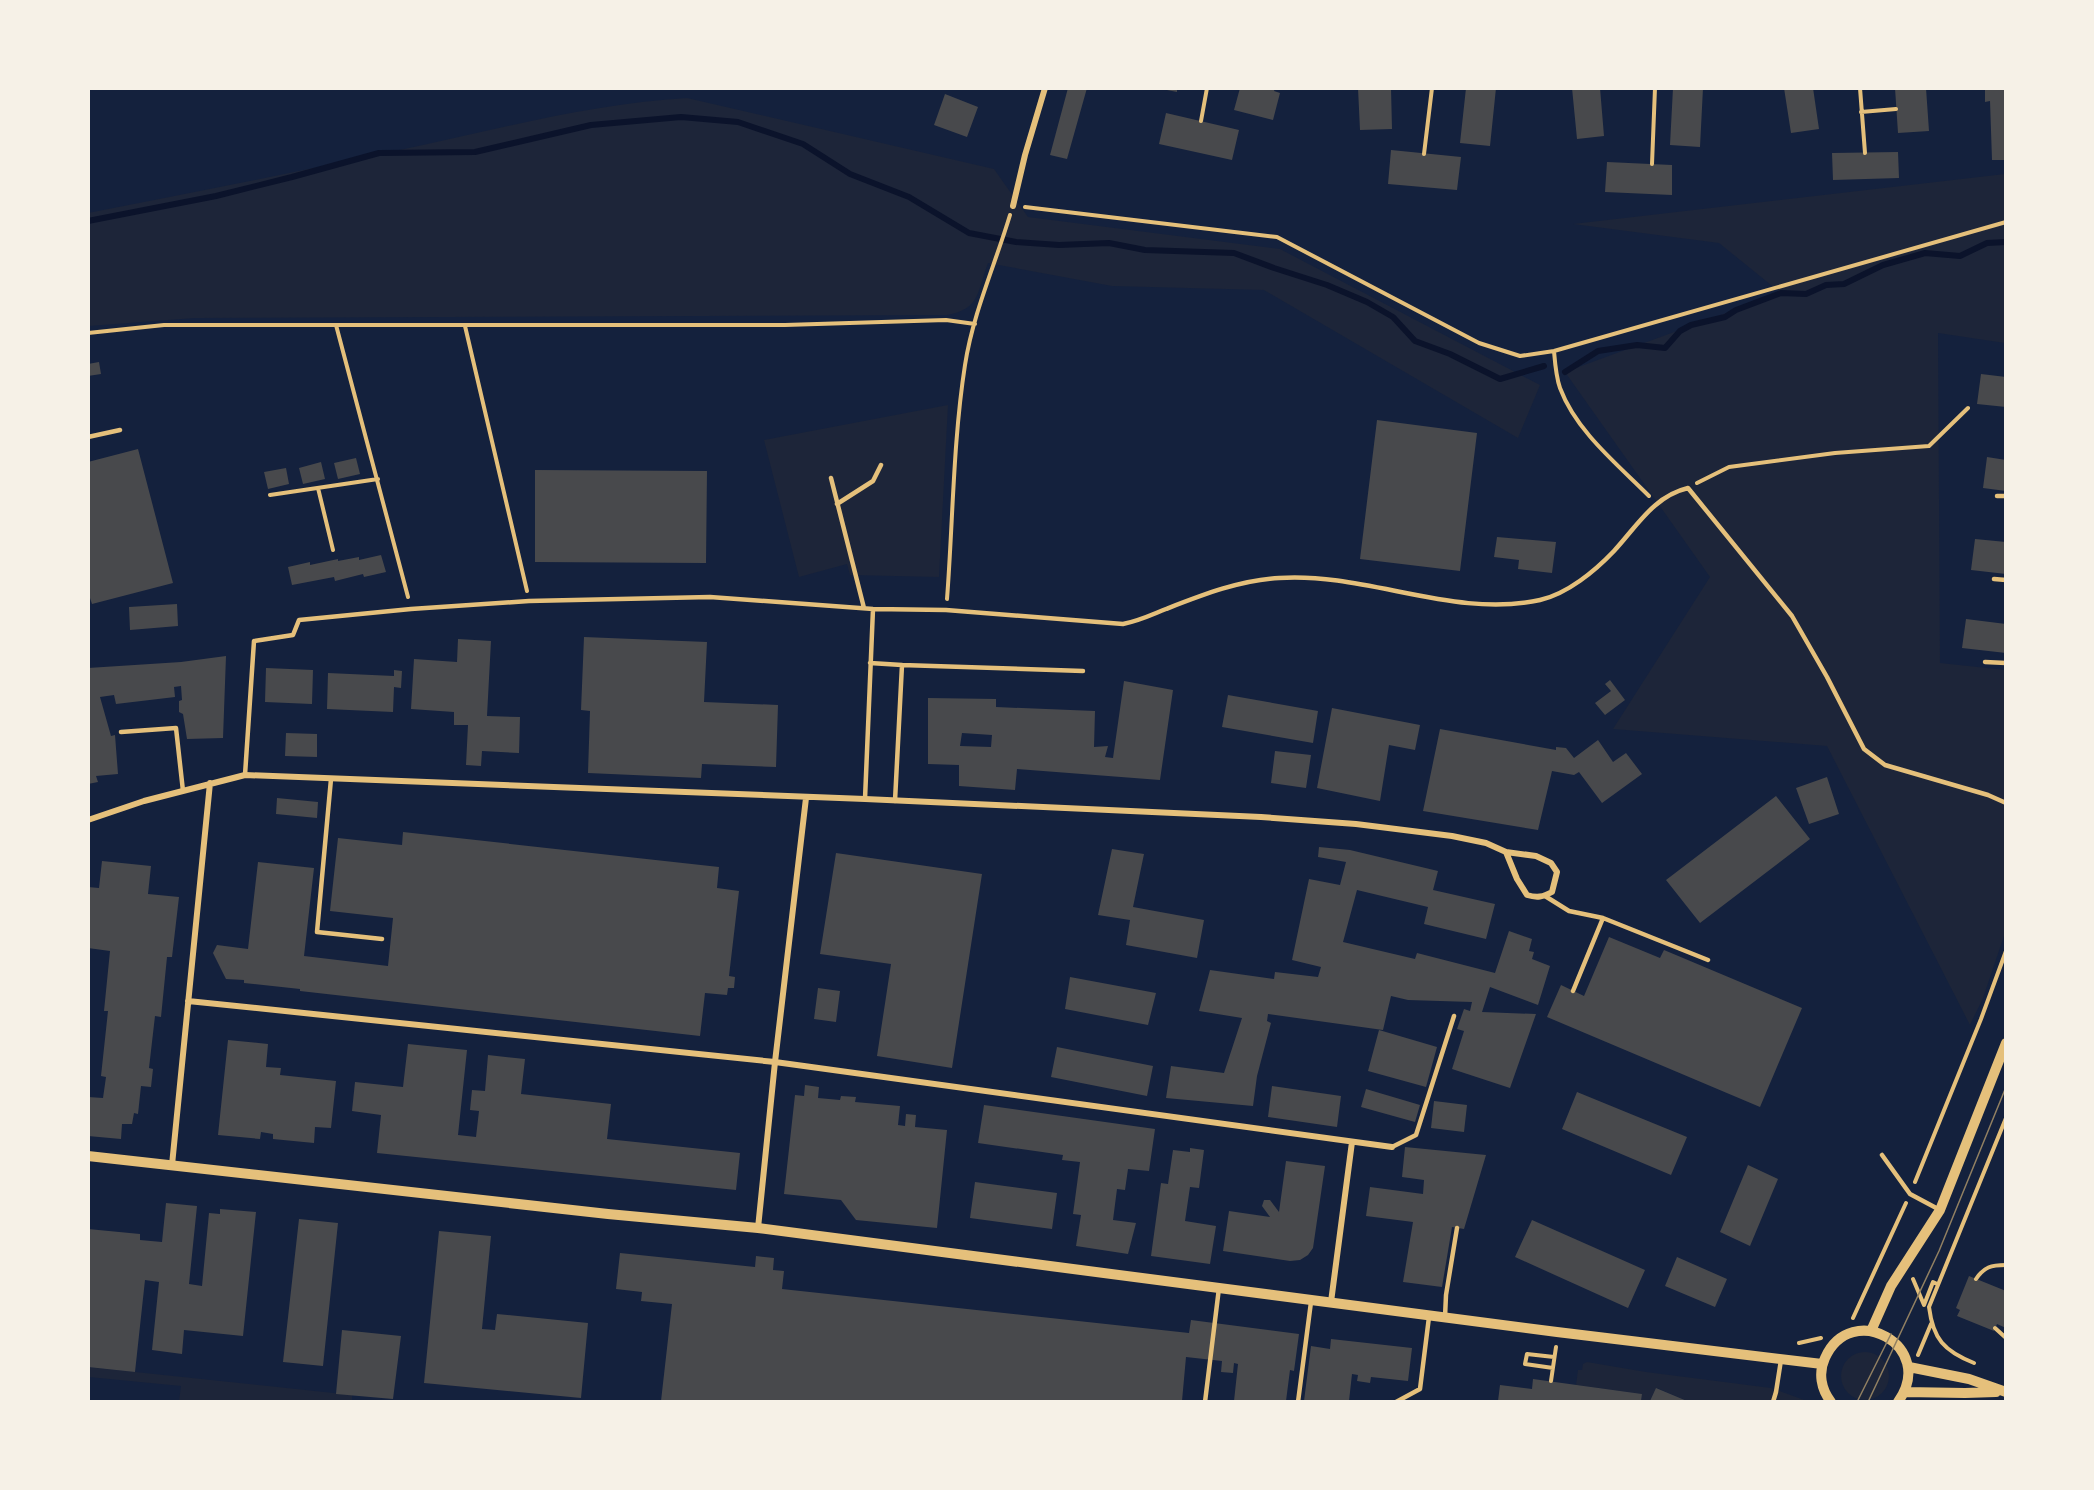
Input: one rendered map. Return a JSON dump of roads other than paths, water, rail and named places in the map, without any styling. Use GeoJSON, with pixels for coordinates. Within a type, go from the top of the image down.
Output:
{"type":"FeatureCollection","features":[{"type":"Feature","properties":{"kind":"street"},"geometry":{"type":"LineString","coordinates":[[1013,206],[1045,88]]}},
{"type":"Feature","properties":{"kind":"street"},"geometry":{"type":"LineString","coordinates":[[88,820],[183,790],[245,776],[865,799],[1249,817],[1356,824],[1452,836],[1486,843],[1506,852],[1536,856],[1551,863],[1557,872],[1557,880],[1552,892],[1545,896],[1527,895],[1517,879],[1506,852]]}},
{"type":"Feature","properties":{"kind":"street"},"geometry":{"type":"LineString","coordinates":[[172,1165],[210,783]]}},
{"type":"Feature","properties":{"kind":"street"},"geometry":{"type":"LineString","coordinates":[[758,1228],[806,798]]}},
{"type":"Feature","properties":{"kind":"street"},"geometry":{"type":"LineString","coordinates":[[188,1001],[775,1062],[1392,1147]]}},
{"type":"Feature","properties":{"kind":"street"},"geometry":{"type":"LineString","coordinates":[[1871,1331],[1891,1286],[1940,1210],[2006,1043]]}},
{"type":"Feature","properties":{"kind":"street"},"geometry":{"type":"LineString","coordinates":[[1331,1302],[1352,1142]]}},
{"type":"Feature","properties":{"kind":"street"},"geometry":{"type":"LineString","coordinates":[[88,1156],[758,1228],[1822,1364]]}},
{"type":"Feature","properties":{"kind":"street"},"geometry":{"type":"LineString","coordinates":[[1829,1401],[1820,1376],[1822,1364],[1828,1349],[1840,1338],[1855,1331],[1871,1331],[1889,1337],[1905,1356],[1909,1367],[1909,1380],[1905,1392],[1898,1401]]}},
{"type":"Feature","properties":{"kind":"street"},"geometry":{"type":"LineString","coordinates":[[1909,1367],[1969,1379],[2004,1391]]}},
{"type":"Feature","properties":{"kind":"street"},"geometry":{"type":"LineString","coordinates":[[1905,1392],[2004,1391]]}},
{"type":"Feature","properties":{"kind":"lane"},"geometry":{"type":"LineString","coordinates":[[88,436],[120,430]]}},
{"type":"Feature","properties":{"kind":"lane"},"geometry":{"type":"LineString","coordinates":[[837,504],[873,481],[881,465]]}},
{"type":"Feature","properties":{"kind":"lane"},"geometry":{"type":"LineString","coordinates":[[831,478],[864,608]]}},
{"type":"Feature","properties":{"kind":"lane"},"geometry":{"type":"LineString","coordinates":[[245,776],[254,641],[293,635],[299,620],[529,600],[710,597],[873,609],[946,610],[1124,624],[1143,620],[1166,609],[1235,584],[1280,578],[1335,580],[1460,602],[1505,606],[1542,600],[1569,589],[1612,553],[1656,503],[1675,491],[1688,488],[1792,616],[1864,749],[1885,765],[1988,795],[2006,803]]}},
{"type":"Feature","properties":{"kind":"lane"},"geometry":{"type":"LineString","coordinates":[[1997,496],[2006,496]]}},
{"type":"Feature","properties":{"kind":"lane"},"geometry":{"type":"LineString","coordinates":[[1994,579],[2006,580]]}},
{"type":"Feature","properties":{"kind":"lane"},"geometry":{"type":"LineString","coordinates":[[865,799],[873,609]]}},
{"type":"Feature","properties":{"kind":"lane"},"geometry":{"type":"LineString","coordinates":[[1985,662],[2006,663]]}},
{"type":"Feature","properties":{"kind":"lane"},"geometry":{"type":"LineString","coordinates":[[870,663],[1083,671]]}},
{"type":"Feature","properties":{"kind":"lane"},"geometry":{"type":"LineString","coordinates":[[895,801],[902,664]]}},
{"type":"Feature","properties":{"kind":"lane"},"geometry":{"type":"LineString","coordinates":[[121,732],[176,728],[183,790]]}},
{"type":"Feature","properties":{"kind":"lane"},"geometry":{"type":"LineString","coordinates":[[330,779],[317,932],[382,939]]}},
{"type":"Feature","properties":{"kind":"lane"},"geometry":{"type":"LineString","coordinates":[[1545,896],[1569,911],[1603,918],[1708,960]]}},
{"type":"Feature","properties":{"kind":"lane"},"geometry":{"type":"LineString","coordinates":[[1573,991],[1603,918]]}},
{"type":"Feature","properties":{"kind":"lane"},"geometry":{"type":"LineString","coordinates":[[1392,1147],[1416,1135],[1454,1016]]}},
{"type":"Feature","properties":{"kind":"lane"},"geometry":{"type":"LineString","coordinates":[[1882,1155],[1910,1194],[1940,1210]]}},
{"type":"Feature","properties":{"kind":"lane"},"geometry":{"type":"LineString","coordinates":[[1445,1317],[1446,1295],[1457,1228]]}},
{"type":"Feature","properties":{"kind":"lane"},"geometry":{"type":"LineString","coordinates":[[1204,1401],[1219,1287]]}},
{"type":"Feature","properties":{"kind":"lane"},"geometry":{"type":"LineString","coordinates":[[1298,1401],[1311,1299]]}},
{"type":"Feature","properties":{"kind":"lane"},"geometry":{"type":"LineString","coordinates":[[1396,1401],[1420,1389],[1429,1314]]}},
{"type":"Feature","properties":{"kind":"lane"},"geometry":{"type":"LineString","coordinates":[[1773,1401],[1782,1359]]}},
{"type":"Feature","properties":{"kind":"waterway"},"geometry":{"type":"LineString","coordinates":[[88,221],[216,196],[379,153],[475,152],[591,125],[681,117],[738,122],[803,144],[850,174],[909,197],[969,233],[1016,242],[1059,245],[1109,243],[1145,250],[1234,253],[1327,285],[1367,302],[1393,317],[1415,341],[1450,354],[1500,379],[1544,366]]}},
{"type":"Feature","properties":{"kind":"waterway"},"geometry":{"type":"LineString","coordinates":[[1565,372],[1598,351],[1637,345],[1665,348],[1680,331],[1691,325],[1725,317],[1736,310],[1781,293],[1806,294],[1826,285],[1844,284],[1883,265],[1925,253],[1960,256],[1987,243],[2006,242]]}},
{"type":"Feature","properties":{"kind":"tram line"},"geometry":{"type":"LineString","coordinates":[[1868,1402],[1939,1251],[2006,1087]]}},
{"type":"Feature","properties":{"kind":"tram line"},"geometry":{"type":"LineString","coordinates":[[1857,1402],[1891,1334]]}}]}
